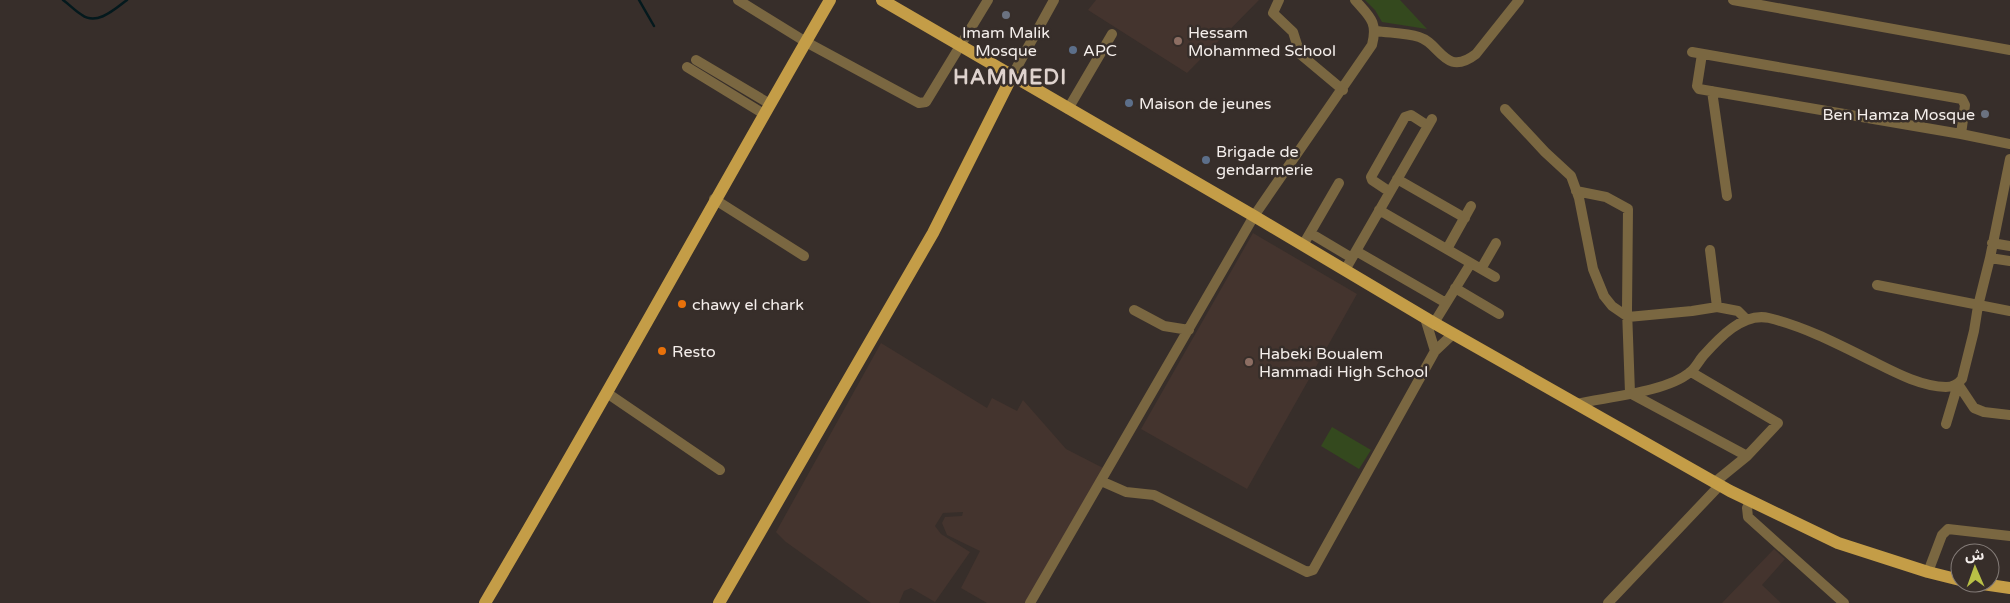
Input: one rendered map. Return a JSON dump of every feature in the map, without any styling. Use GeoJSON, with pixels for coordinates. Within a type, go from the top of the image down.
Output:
{"type":"FeatureCollection","features":[{"type":"Feature","properties":{"kind":"main road"},"geometry":{"type":"LineString","coordinates":[[485,603],[607,393],[714,199],[830,0]]}},
{"type":"Feature","properties":{"kind":"main road"},"geometry":{"type":"LineString","coordinates":[[888,2],[1430,321],[1750,502],[1838,544],[1950,578]]}},
{"type":"Feature","properties":{"kind":"main road"},"geometry":{"type":"LineString","coordinates":[[720,603],[933,233],[1012,76]]}},
{"type":"Feature","properties":{"kind":"street"},"geometry":{"type":"LineString","coordinates":[[738,0],[806,42],[923,104],[988,0]]}},
{"type":"Feature","properties":{"kind":"street"},"geometry":{"type":"LineString","coordinates":[[1279,0],[1273,13],[1293,32],[1300,54],[1343,90]]}},
{"type":"Feature","properties":{"kind":"street"},"geometry":{"type":"LineString","coordinates":[[1030,603],[1254,216],[1343,90],[1372,45],[1376,31],[1370,16],[1355,0]]}},
{"type":"Feature","properties":{"kind":"street"},"geometry":{"type":"LineString","coordinates":[[1376,31],[1422,37],[1446,59],[1458,62],[1468,60],[1476,54],[1519,0]]}},
{"type":"Feature","properties":{"kind":"street"},"geometry":{"type":"LineString","coordinates":[[1732,0],[2010,50]]}},
{"type":"Feature","properties":{"kind":"street"},"geometry":{"type":"LineString","coordinates":[[1012,76],[1052,1]]}},
{"type":"Feature","properties":{"kind":"street"},"geometry":{"type":"LineString","coordinates":[[1068,109],[1112,34]]}},
{"type":"Feature","properties":{"kind":"street"},"geometry":{"type":"LineString","coordinates":[[1961,134],[1965,105],[1962,99],[1697,53],[1697,86],[1699,89],[2010,144]]}},
{"type":"Feature","properties":{"kind":"street"},"geometry":{"type":"LineString","coordinates":[[696,60],[767,109]]}},
{"type":"Feature","properties":{"kind":"street"},"geometry":{"type":"LineString","coordinates":[[687,67],[767,109]]}},
{"type":"Feature","properties":{"kind":"street"},"geometry":{"type":"LineString","coordinates":[[1712,91],[1727,196]]}},
{"type":"Feature","properties":{"kind":"street"},"geometry":{"type":"LineString","coordinates":[[1505,109],[1544,152],[1571,176],[1593,269],[1604,296],[1612,306],[1628,317],[1717,307],[1738,311],[1746,318],[1769,318],[1819,336],[1885,367],[1927,384],[1947,387],[1958,384]]}},
{"type":"Feature","properties":{"kind":"street"},"geometry":{"type":"LineString","coordinates":[[1345,270],[1379,210],[1390,192],[1430,122],[1411,115],[1405,117],[1367,182],[1390,192]]}},
{"type":"Feature","properties":{"kind":"street"},"geometry":{"type":"LineString","coordinates":[[1946,424],[1958,384],[1962,379],[1972,339],[2010,159]]}},
{"type":"Feature","properties":{"kind":"street"},"geometry":{"type":"LineString","coordinates":[[1397,179],[1465,218]]}},
{"type":"Feature","properties":{"kind":"street"},"geometry":{"type":"LineString","coordinates":[[1303,245],[1340,183]]}},
{"type":"Feature","properties":{"kind":"street"},"geometry":{"type":"LineString","coordinates":[[1576,192],[1606,198],[1628,209],[1630,393]]}},
{"type":"Feature","properties":{"kind":"street"},"geometry":{"type":"LineString","coordinates":[[714,199],[804,256]]}},
{"type":"Feature","properties":{"kind":"street"},"geometry":{"type":"LineString","coordinates":[[1447,249],[1471,206]]}},
{"type":"Feature","properties":{"kind":"street"},"geometry":{"type":"LineString","coordinates":[[1379,210],[1495,277]]}},
{"type":"Feature","properties":{"kind":"street"},"geometry":{"type":"LineString","coordinates":[[1310,233],[1446,303]]}},
{"type":"Feature","properties":{"kind":"street"},"geometry":{"type":"LineString","coordinates":[[1481,269],[1496,243]]}},
{"type":"Feature","properties":{"kind":"street"},"geometry":{"type":"LineString","coordinates":[[1992,243],[2010,246]]}},
{"type":"Feature","properties":{"kind":"street"},"geometry":{"type":"LineString","coordinates":[[1710,250],[1717,307]]}},
{"type":"Feature","properties":{"kind":"street"},"geometry":{"type":"LineString","coordinates":[[1990,258],[2010,261]]}},
{"type":"Feature","properties":{"kind":"street"},"geometry":{"type":"LineString","coordinates":[[1435,351],[1430,321],[1446,303],[1470,263]]}},
{"type":"Feature","properties":{"kind":"street"},"geometry":{"type":"LineString","coordinates":[[1878,285],[2010,312]]}},
{"type":"Feature","properties":{"kind":"street"},"geometry":{"type":"LineString","coordinates":[[1455,288],[1499,314]]}},
{"type":"Feature","properties":{"kind":"street"},"geometry":{"type":"LineString","coordinates":[[1134,310],[1164,326],[1189,330]]}},
{"type":"Feature","properties":{"kind":"street"},"geometry":{"type":"LineString","coordinates":[[1576,404],[1656,388],[1678,381],[1691,372],[1720,338],[1751,318]]}},
{"type":"Feature","properties":{"kind":"street"},"geometry":{"type":"LineString","coordinates":[[1101,481],[1126,492],[1154,495],[1310,572],[1313,570],[1435,351],[1453,334]]}},
{"type":"Feature","properties":{"kind":"street"},"geometry":{"type":"LineString","coordinates":[[1608,603],[1718,483],[1778,423],[1691,372]]}},
{"type":"Feature","properties":{"kind":"street"},"geometry":{"type":"LineString","coordinates":[[1958,384],[1974,408],[1984,412],[2010,415]]}},
{"type":"Feature","properties":{"kind":"street"},"geometry":{"type":"LineString","coordinates":[[607,393],[720,470]]}},
{"type":"Feature","properties":{"kind":"street"},"geometry":{"type":"LineString","coordinates":[[1630,393],[1747,456]]}},
{"type":"Feature","properties":{"kind":"street"},"geometry":{"type":"LineString","coordinates":[[1750,502],[1746,508],[1748,517],[1844,603]]}},
{"type":"Feature","properties":{"kind":"street"},"geometry":{"type":"LineString","coordinates":[[1928,572],[1942,535],[1948,529],[2010,536]]}},
{"type":"Feature","properties":{"kind":"shaded area","name":"Hessam Mohammed School"},"geometry":{"type":"Polygon","coordinates":[[[1096,0],[1259,0],[1187,73],[1088,10],[1096,0]]]}},
{"type":"Feature","properties":{"kind":"shaded area","name":"Habeki Boualem Hammadi High School"},"geometry":{"type":"Polygon","coordinates":[[[1253,233],[1357,294],[1247,489],[1141,429],[1253,233]]]}},
{"type":"Feature","properties":{"kind":"shaded area"},"geometry":{"type":"Polygon","coordinates":[[[881,343],[987,408],[992,398],[1017,411],[1023,400],[1066,449],[1103,468],[1025,603],[987,603],[961,588],[980,551],[947,535],[942,523],[945,517],[962,516],[963,512],[943,513],[935,526],[941,534],[970,552],[935,602],[911,588],[904,591],[899,603],[871,603],[786,542],[776,532],[881,343]]]}},
{"type":"Feature","properties":{"kind":"shaded area"},"geometry":{"type":"Polygon","coordinates":[[[1774,549],[1785,559],[1762,585],[1781,603],[1722,603],[1774,549]]]}},
{"type":"Feature","properties":{"kind":"green space"},"geometry":{"type":"Polygon","coordinates":[[[1365,0],[1400,0],[1427,29],[1382,22],[1375,10],[1365,0]]]}},
{"type":"Feature","properties":{"kind":"green space"},"geometry":{"type":"Polygon","coordinates":[[[1332,427],[1371,450],[1359,469],[1321,446],[1332,427]]]}},
{"type":"Feature","properties":{"kind":"waterway"},"geometry":{"type":"LineString","coordinates":[[63,0],[77,12],[94,19],[106,15],[127,0]]}},
{"type":"Feature","properties":{"kind":"waterway"},"geometry":{"type":"LineString","coordinates":[[639,0],[654,26]]}},
{"type":"Feature","properties":{"kind":"place","name":"Imam Malik Mosque"},"geometry":{"type":"Point","coordinates":[1006,15]}},
{"type":"Feature","properties":{"kind":"place","name":"Hessam Mohammed School"},"geometry":{"type":"Point","coordinates":[1178,41]}},
{"type":"Feature","properties":{"kind":"place","name":"APC"},"geometry":{"type":"Point","coordinates":[1073,50]}},
{"type":"Feature","properties":{"kind":"place","name":"Maison de jeunes"},"geometry":{"type":"Point","coordinates":[1129,103]}},
{"type":"Feature","properties":{"kind":"place","name":"Ben Hamza Mosque"},"geometry":{"type":"Point","coordinates":[1985,114]}},
{"type":"Feature","properties":{"kind":"place","name":"Brigade de gendarmerie"},"geometry":{"type":"Point","coordinates":[1206,160]}},
{"type":"Feature","properties":{"kind":"place","name":"chawy el chark"},"geometry":{"type":"Point","coordinates":[682,304]}},
{"type":"Feature","properties":{"kind":"place","name":"Resto"},"geometry":{"type":"Point","coordinates":[662,351]}},
{"type":"Feature","properties":{"kind":"place","name":"Habeki Boualem Hammadi High School"},"geometry":{"type":"Point","coordinates":[1249,362]}},
{"type":"Feature","properties":{"kind":"district","name":"HAMMEDI"},"geometry":{"type":"Point","coordinates":[1010,77]}}]}
